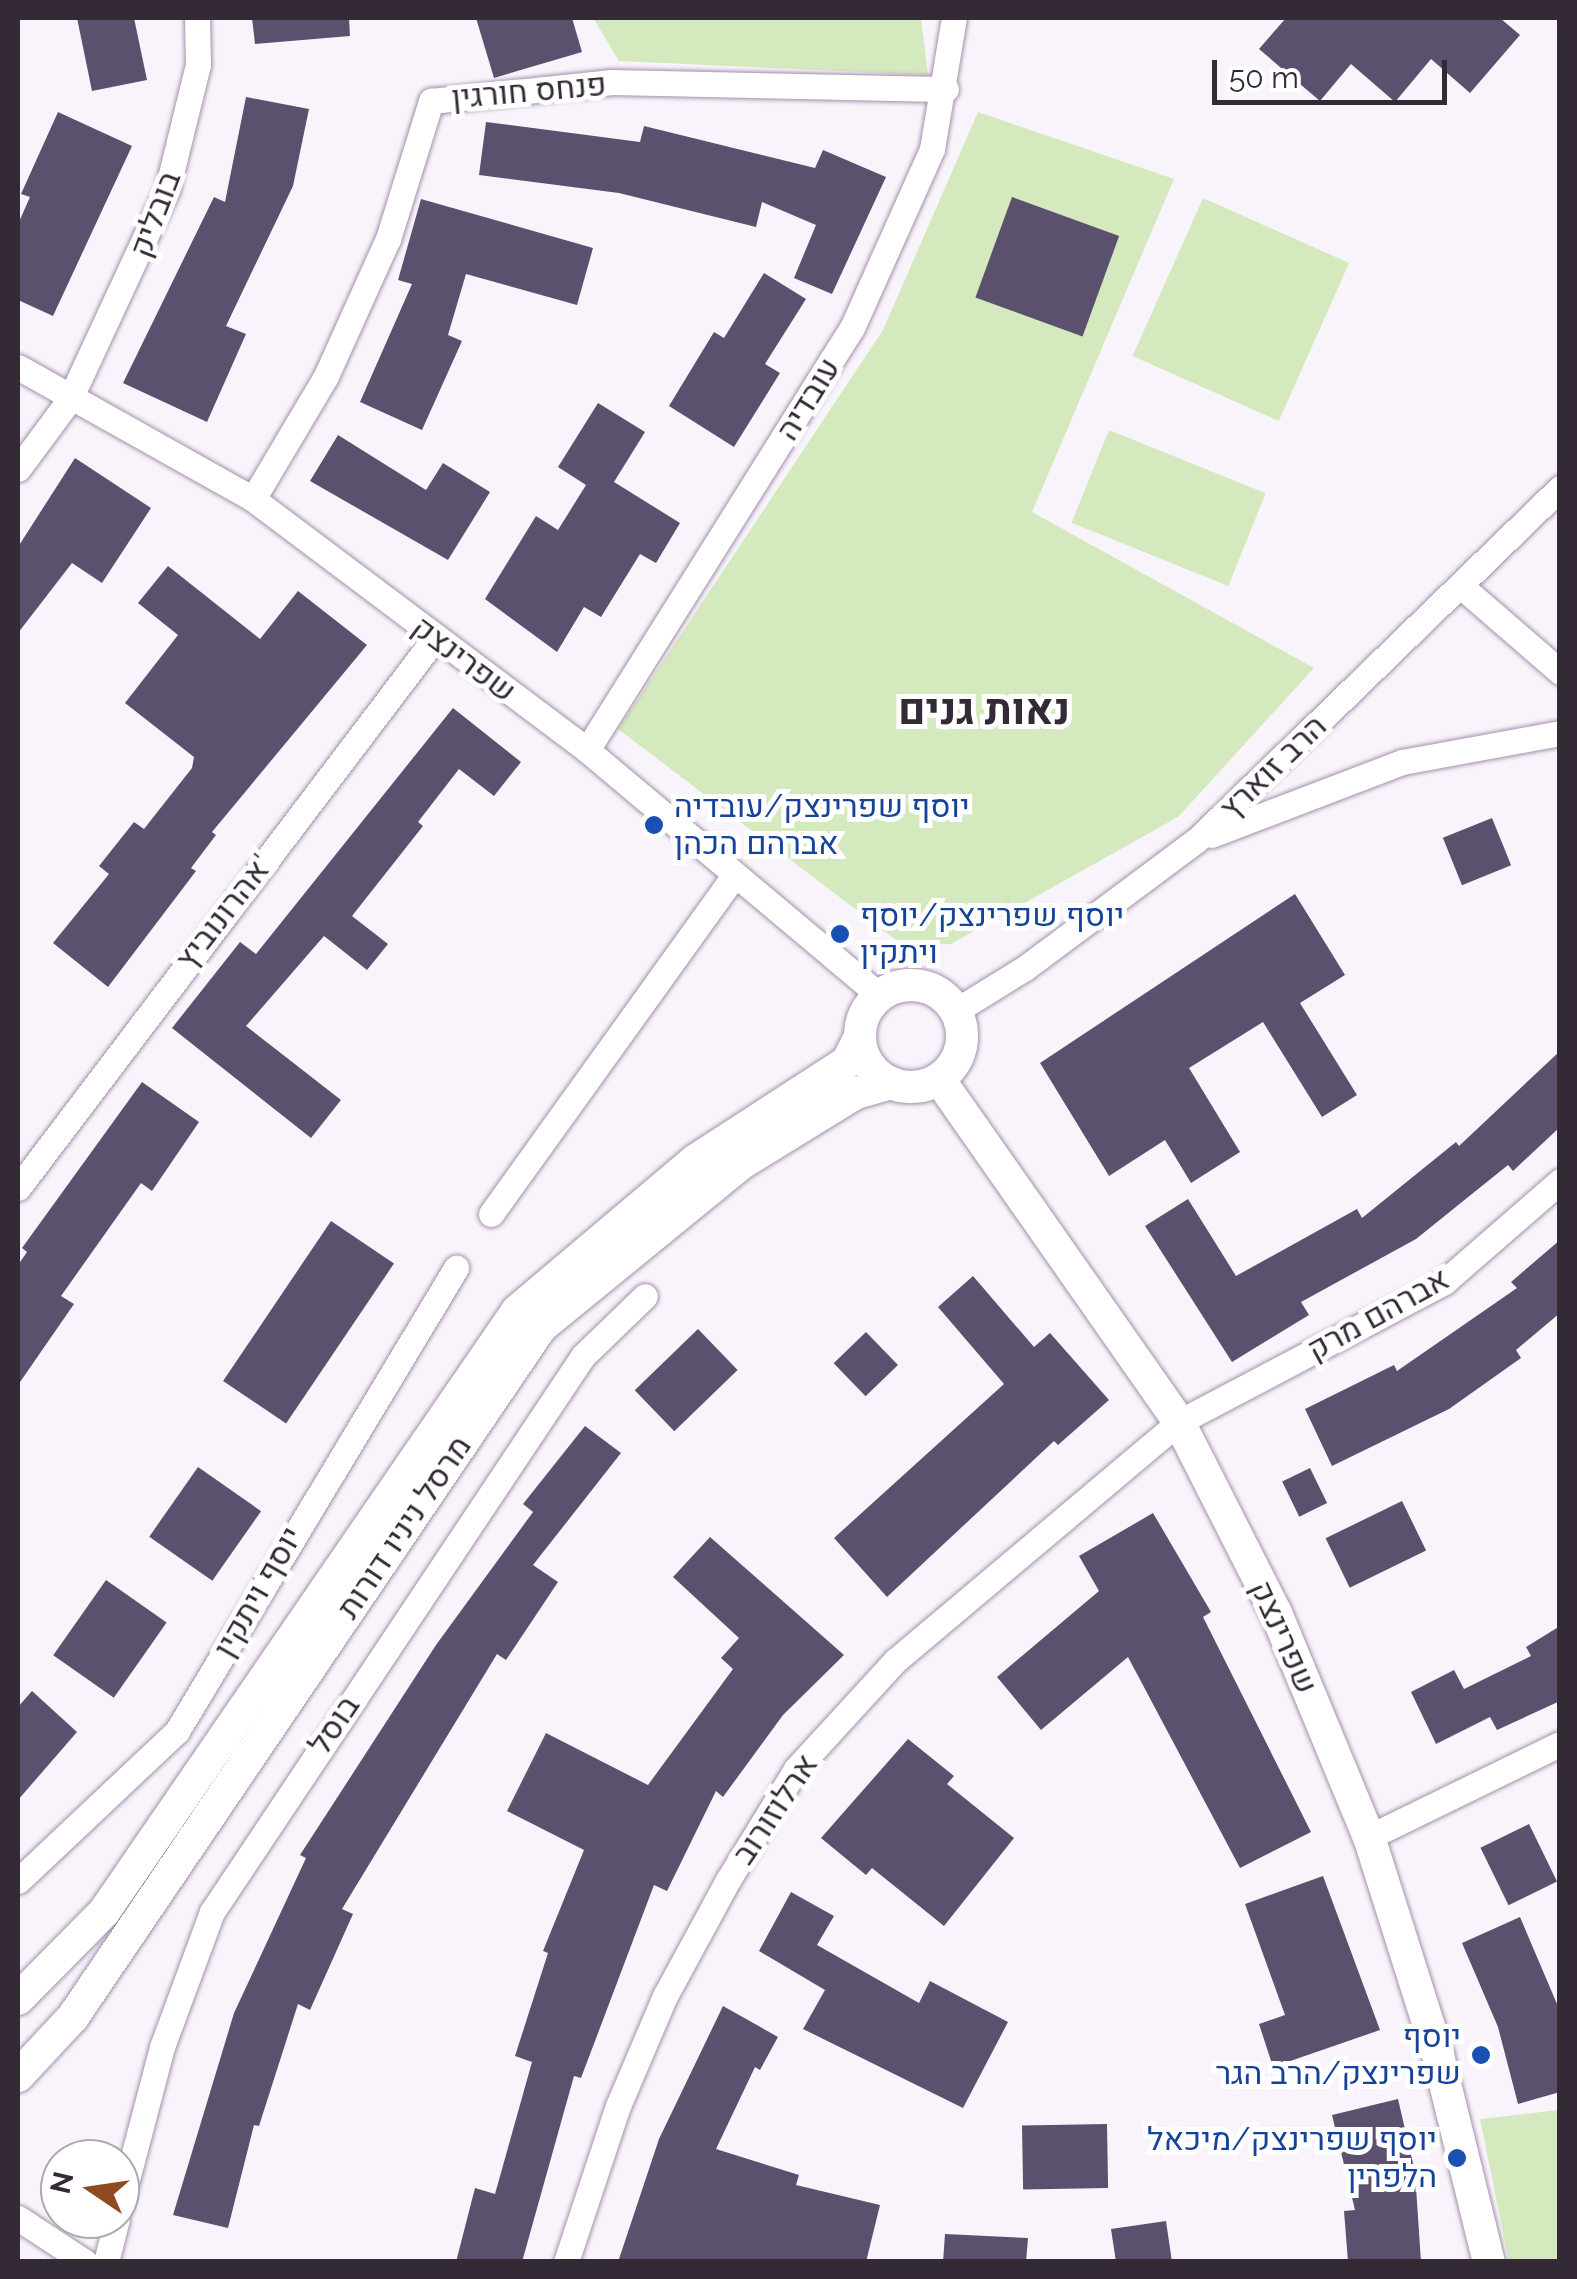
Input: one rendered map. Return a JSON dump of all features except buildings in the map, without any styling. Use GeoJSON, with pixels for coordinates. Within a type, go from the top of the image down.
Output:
{"type":"FeatureCollection","features":[{"type":"Feature","properties":{"kind":"street","name":"בובליק"},"geometry":{"type":"LineString","coordinates":[[18,469],[70,399],[167,190],[198,65],[197,18]]}},
{"type":"Feature","properties":{"kind":"street","name":"עובדיה"},"geometry":{"type":"LineString","coordinates":[[588,750],[852,328],[932,149],[946,89],[954,18]]}},
{"type":"Feature","properties":{"kind":"street","name":"פנחס חורגין"},"geometry":{"type":"LineString","coordinates":[[253,499],[326,376],[365,290],[431,101],[612,82],[946,89]]}},
{"type":"Feature","properties":{"kind":"street","name":"שפרינצק"},"geometry":{"type":"LineString","coordinates":[[18,368],[253,499],[588,750],[880,995]]}},
{"type":"Feature","properties":{"kind":"street","name":"הרב זוארץ"},"geometry":{"type":"LineString","coordinates":[[956,1010],[1025,968],[1197,840],[1560,488]]}},
{"type":"Feature","properties":{"kind":"street"},"geometry":{"type":"LineString","coordinates":[[1462,587],[1560,672]]}},
{"type":"Feature","properties":{"kind":"street","name":"אהרונוביץ'"},"geometry":{"type":"LineString","coordinates":[[18,1188],[435,638]]}},
{"type":"Feature","properties":{"kind":"street"},"geometry":{"type":"LineString","coordinates":[[1197,840],[1402,762],[1560,733]]}},
{"type":"Feature","properties":{"kind":"street"},"geometry":{"type":"LineString","coordinates":[[492,1214],[736,875]]}},
{"type":"Feature","properties":{"kind":"street"},"geometry":{"type":"LineString","coordinates":[[912,984],[945,996],[956,1010],[961,1048],[938,1079],[924,1086],[892,1084],[869,1064],[860,1036],[865,1013],[880,995],[912,984]]}},
{"type":"Feature","properties":{"kind":"street","name":"מרסל ניניו דורות"},"geometry":{"type":"LineString","coordinates":[[18,1999],[104,1912],[517,1310],[696,1160],[847,1062],[860,1036]]}},
{"type":"Feature","properties":{"kind":"street","name":"שפרינצק"},"geometry":{"type":"LineString","coordinates":[[938,1079],[1179,1422],[1276,1613],[1369,1837],[1438,2055],[1489,2262]]}},
{"type":"Feature","properties":{"kind":"street","name":"מרסל ניניו דורות"},"geometry":{"type":"LineString","coordinates":[[18,2076],[73,2016],[541,1327],[742,1163],[856,1093],[892,1084]]}},
{"type":"Feature","properties":{"kind":"street","name":"אברהם מרק"},"geometry":{"type":"LineString","coordinates":[[1179,1422],[1444,1282],[1560,1181]]}},
{"type":"Feature","properties":{"kind":"street","name":"יוסף ויתקין"},"geometry":{"type":"LineString","coordinates":[[18,1880],[178,1731],[279,1552],[456,1268]]}},
{"type":"Feature","properties":{"kind":"street","name":"בוסל"},"geometry":{"type":"LineString","coordinates":[[138,2139],[162,2047],[212,1912],[583,1356],[645,1296]]}},
{"type":"Feature","properties":{"kind":"street","name":"ארלוזורוב"},"geometry":{"type":"LineString","coordinates":[[566,2262],[618,2106],[666,1996],[796,1769],[894,1661],[1179,1422]]}},
{"type":"Feature","properties":{"kind":"street"},"geometry":{"type":"LineString","coordinates":[[1369,1837],[1560,1744]]}},
{"type":"Feature","properties":{"kind":"street"},"geometry":{"type":"LineString","coordinates":[[18,2218],[85,2262]]}},
{"type":"Feature","properties":{"kind":"green space"},"geometry":{"type":"Polygon","coordinates":[[[593,18],[921,18],[928,75],[619,61],[593,18]]]}},
{"type":"Feature","properties":{"kind":"green space"},"geometry":{"type":"Polygon","coordinates":[[[978,112],[1174,179],[1032,512],[1314,668],[1178,817],[951,944],[904,946],[618,729],[883,330],[978,112]]]}},
{"type":"Feature","properties":{"kind":"green space"},"geometry":{"type":"Polygon","coordinates":[[[1203,198],[1349,263],[1279,421],[1133,356],[1203,198]]]}},
{"type":"Feature","properties":{"kind":"green space"},"geometry":{"type":"Polygon","coordinates":[[[1109,430],[1266,493],[1228,586],[1072,523],[1109,430]]]}},
{"type":"Feature","properties":{"kind":"green space"},"geometry":{"type":"Polygon","coordinates":[[[1559,2110],[1559,2261],[1509,2261],[1480,2119],[1559,2110]]]}},
{"type":"Feature","properties":{"kind":"place","name":"יוסף שפרינצק/עובדיה אברהם הכהן"},"geometry":{"type":"Point","coordinates":[654,825]}},
{"type":"Feature","properties":{"kind":"place","name":"יוסף שפרינצק/יוסף ויתקין"},"geometry":{"type":"Point","coordinates":[840,934]}},
{"type":"Feature","properties":{"kind":"place","name":"יוסף שפרינצק/הרב הגר"},"geometry":{"type":"Point","coordinates":[1481,2055]}},
{"type":"Feature","properties":{"kind":"place","name":"יוסף שפרינצק/מיכאל הלפרין"},"geometry":{"type":"Point","coordinates":[1457,2158]}},
{"type":"Feature","properties":{"kind":"district","name":"נאות גנים"},"geometry":{"type":"Point","coordinates":[984,710]}}]}
